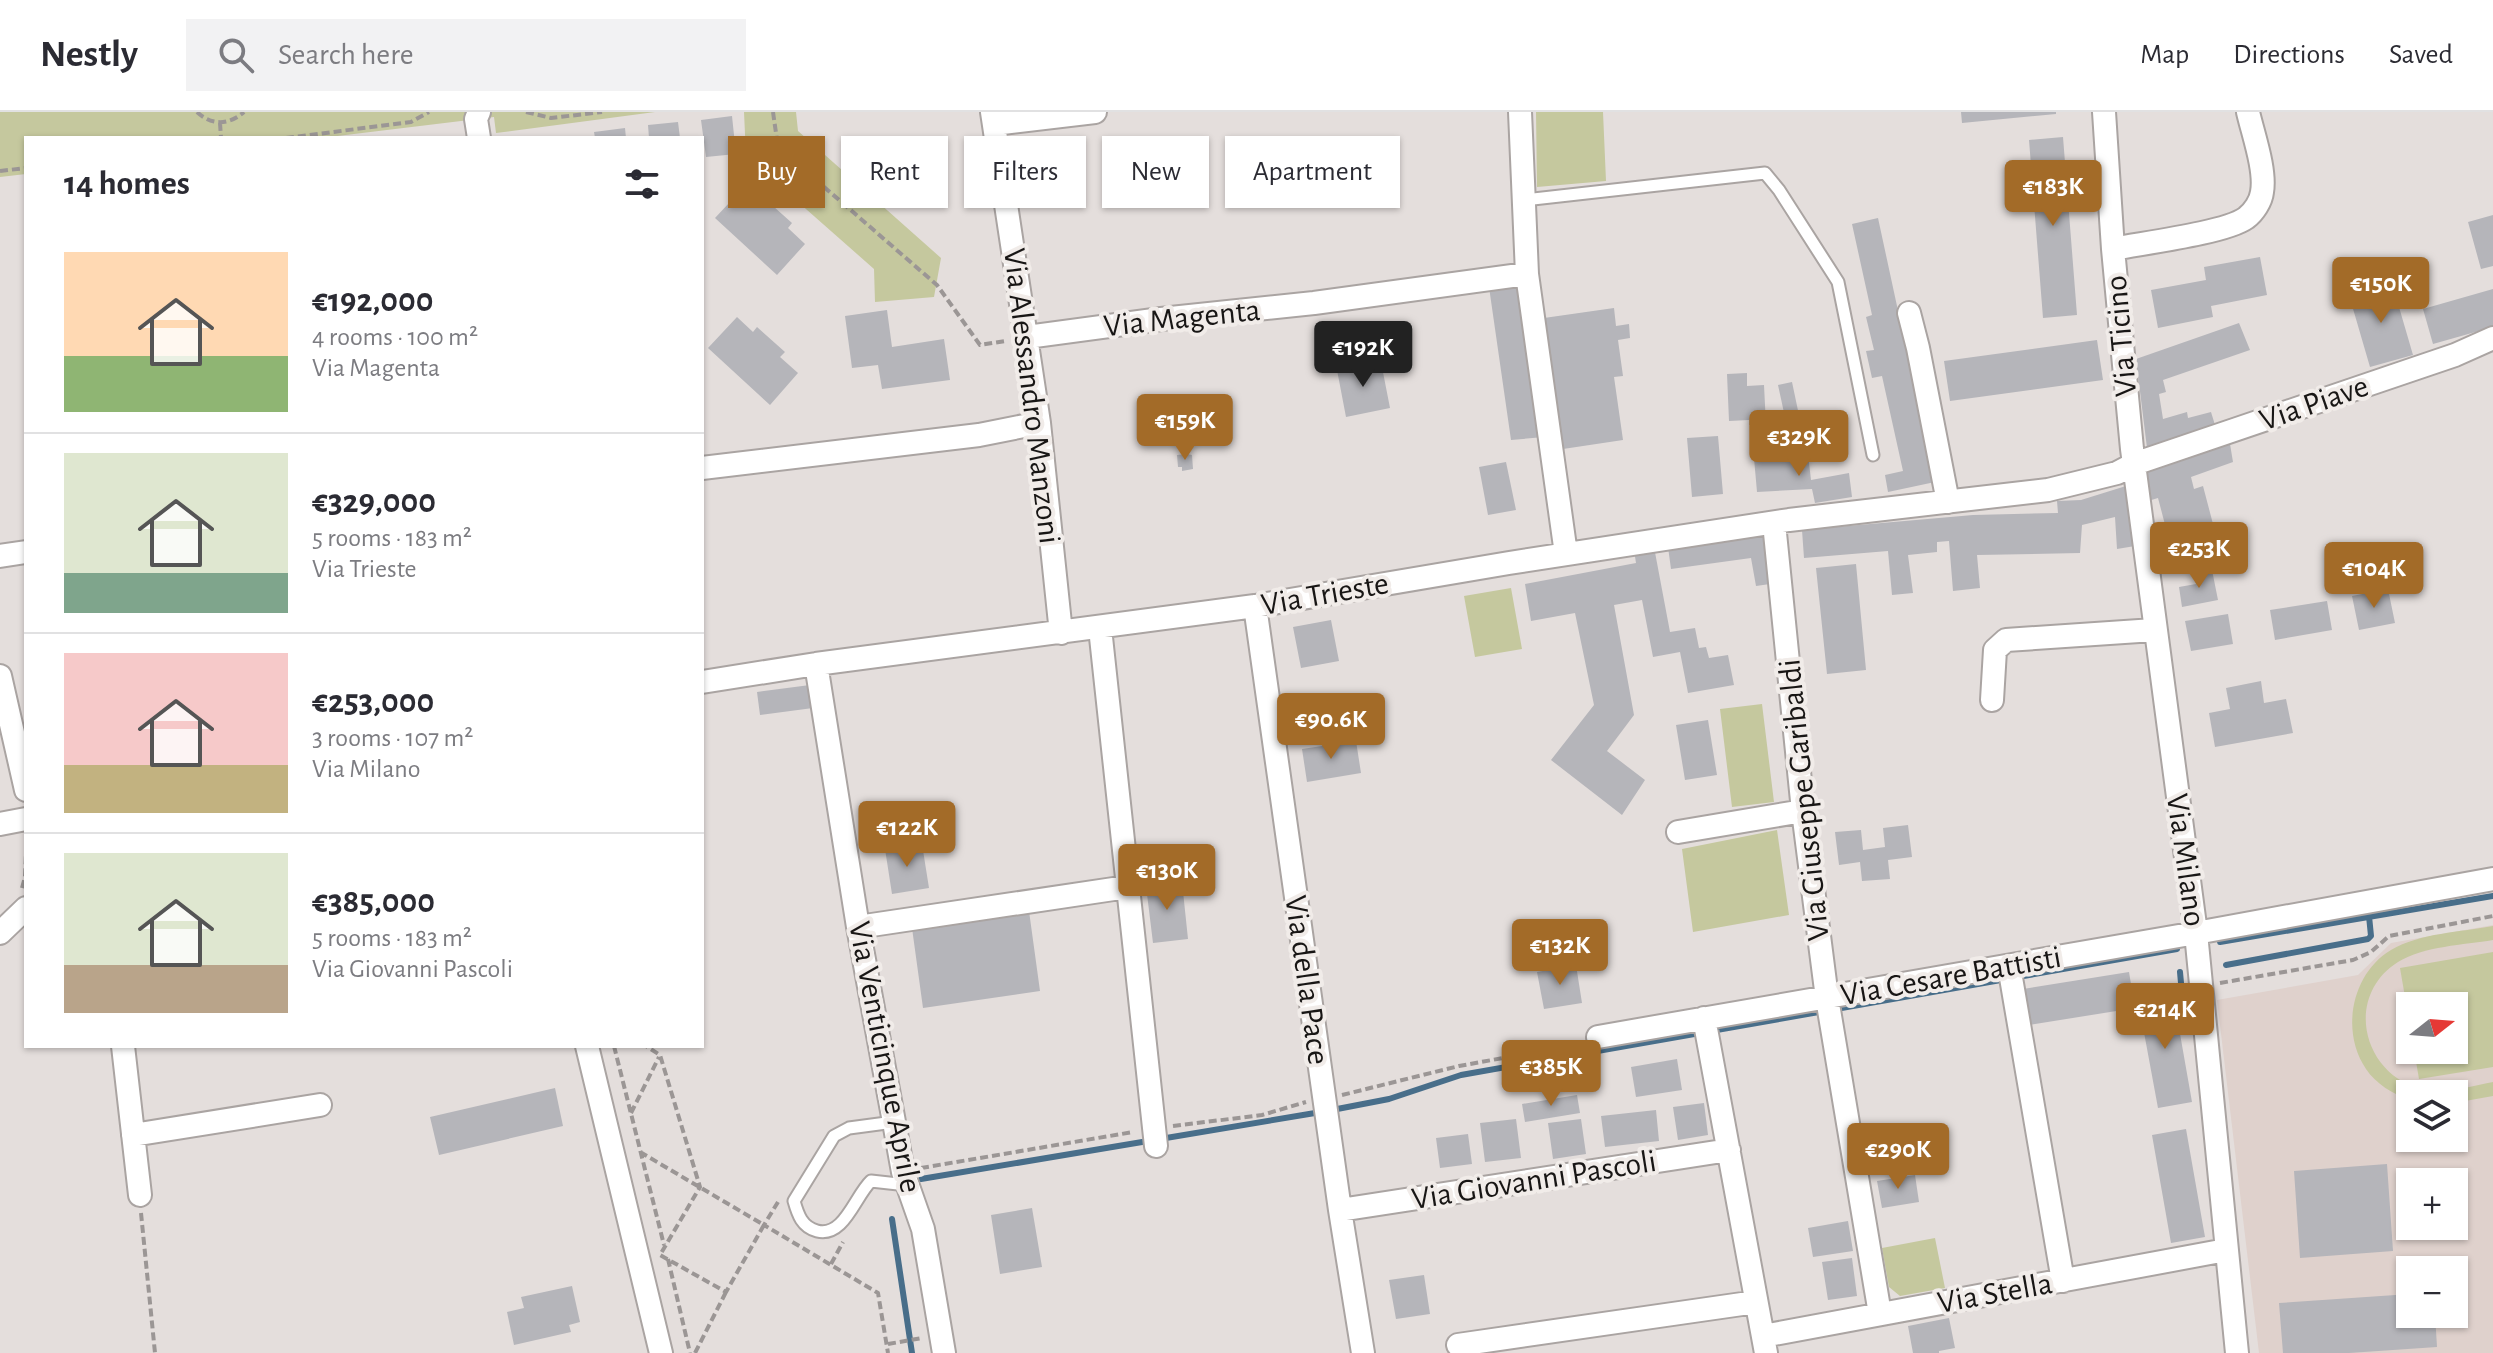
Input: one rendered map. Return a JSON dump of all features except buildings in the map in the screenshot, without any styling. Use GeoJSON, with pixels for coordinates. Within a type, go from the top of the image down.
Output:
{"type":"FeatureCollection","features":[{"type":"Feature","properties":{"kind":"street"},"geometry":{"type":"LineString","coordinates":[[993,118],[1095,112]]}},
{"type":"Feature","properties":{"kind":"street"},"geometry":{"type":"LineString","coordinates":[[1520,112],[1527,274],[1566,554]]}},
{"type":"Feature","properties":{"kind":"street","name":"Via Ticino"},"geometry":{"type":"LineString","coordinates":[[2104,112],[2113,249],[2134,464]]}},
{"type":"Feature","properties":{"kind":"street"},"geometry":{"type":"LineString","coordinates":[[2113,249],[2225,226],[2247,218],[2257,207],[2263,180],[2248,112]]}},
{"type":"Feature","properties":{"kind":"street","name":"Via Alessandro Manzoni"},"geometry":{"type":"LineString","coordinates":[[993,118],[1039,423],[1061,633]]}},
{"type":"Feature","properties":{"kind":"street","name":"Via Magenta"},"geometry":{"type":"LineString","coordinates":[[1027,337],[1527,274]]}},
{"type":"Feature","properties":{"kind":"street"},"geometry":{"type":"LineString","coordinates":[[1909,313],[1948,502]]}},
{"type":"Feature","properties":{"kind":"street","name":"Via Piave"},"geometry":{"type":"LineString","coordinates":[[1948,502],[2048,490],[2117,473],[2134,464],[2455,355],[2493,338]]}},
{"type":"Feature","properties":{"kind":"street"},"geometry":{"type":"LineString","coordinates":[[704,468],[979,435],[1039,423]]}},
{"type":"Feature","properties":{"kind":"street","name":"Via Milano"},"geometry":{"type":"LineString","coordinates":[[2134,464],[2196,933],[2237,1353]]}},
{"type":"Feature","properties":{"kind":"street","name":"Via Trieste"},"geometry":{"type":"LineString","coordinates":[[704,682],[1255,606],[1774,523],[1948,502]]}},
{"type":"Feature","properties":{"kind":"street","name":"Via Giuseppe Garibaldi"},"geometry":{"type":"LineString","coordinates":[[1774,523],[1803,811],[1828,1006],[1880,1314]]}},
{"type":"Feature","properties":{"kind":"street"},"geometry":{"type":"LineString","coordinates":[[0,556],[24,552]]}},
{"type":"Feature","properties":{"kind":"street","name":"Via della Pace"},"geometry":{"type":"LineString","coordinates":[[1255,606],[1325,1107],[1363,1353]]}},
{"type":"Feature","properties":{"kind":"street"},"geometry":{"type":"LineString","coordinates":[[1100,628],[1155,1136]]}},
{"type":"Feature","properties":{"kind":"street"},"geometry":{"type":"LineString","coordinates":[[1992,700],[1995,650],[2006,640],[2154,630]]}},
{"type":"Feature","properties":{"kind":"street","name":"Via Venticinque Aprile"},"geometry":{"type":"LineString","coordinates":[[816,664],[858,927],[894,1122],[905,1178],[923,1229],[944,1353]]}},
{"type":"Feature","properties":{"kind":"street"},"geometry":{"type":"LineString","coordinates":[[0,676],[24,781]]}},
{"type":"Feature","properties":{"kind":"street"},"geometry":{"type":"LineString","coordinates":[[1678,832],[1803,811]]}},
{"type":"Feature","properties":{"kind":"street"},"geometry":{"type":"LineString","coordinates":[[0,824],[24,819]]}},
{"type":"Feature","properties":{"kind":"street","name":"Via Cesare Battisti"},"geometry":{"type":"LineString","coordinates":[[1598,1037],[1706,1027],[2010,975],[2196,933],[2493,879]]}},
{"type":"Feature","properties":{"kind":"street"},"geometry":{"type":"LineString","coordinates":[[858,927],[1127,887]]}},
{"type":"Feature","properties":{"kind":"street"},"geometry":{"type":"LineString","coordinates":[[0,933],[21,903]]}},
{"type":"Feature","properties":{"kind":"street"},"geometry":{"type":"LineString","coordinates":[[2010,975],[2063,1281]]}},
{"type":"Feature","properties":{"kind":"street"},"geometry":{"type":"LineString","coordinates":[[1706,1027],[1764,1344]]}},
{"type":"Feature","properties":{"kind":"street"},"geometry":{"type":"LineString","coordinates":[[123,1048],[140,1195]]}},
{"type":"Feature","properties":{"kind":"street"},"geometry":{"type":"LineString","coordinates":[[587,1048],[661,1353]]}},
{"type":"Feature","properties":{"kind":"street"},"geometry":{"type":"LineString","coordinates":[[133,1135],[320,1105]]}},
{"type":"Feature","properties":{"kind":"street","name":"Via Giovanni Pascoli"},"geometry":{"type":"LineString","coordinates":[[1340,1210],[1729,1150]]}},
{"type":"Feature","properties":{"kind":"street","name":"Via Stella"},"geometry":{"type":"LineString","coordinates":[[1764,1344],[1880,1314],[2226,1250]]}},
{"type":"Feature","properties":{"kind":"street"},"geometry":{"type":"LineString","coordinates":[[1458,1345],[1756,1302]]}},
{"type":"Feature","properties":{"kind":"lane"},"geometry":{"type":"LineString","coordinates":[[1524,200],[1765,173],[1838,282],[1873,455]]}},
{"type":"Feature","properties":{"kind":"lane"},"geometry":{"type":"LineString","coordinates":[[894,1122],[849,1128],[834,1136],[794,1201],[799,1216],[808,1228],[822,1233],[838,1228],[871,1181],[905,1178]]}},
{"type":"Feature","properties":{"kind":"path"},"geometry":{"type":"LineString","coordinates":[[197,112],[210,121],[220,123],[237,118],[244,112]]}},
{"type":"Feature","properties":{"kind":"path"},"geometry":{"type":"LineString","coordinates":[[302,136],[411,122],[429,112]]}},
{"type":"Feature","properties":{"kind":"path"},"geometry":{"type":"LineString","coordinates":[[526,112],[551,118],[602,112]]}},
{"type":"Feature","properties":{"kind":"path"},"geometry":{"type":"LineString","coordinates":[[773,112],[778,147],[937,284],[980,345],[1027,337]]}},
{"type":"Feature","properties":{"kind":"path"},"geometry":{"type":"LineString","coordinates":[[220,123],[221,136]]}},
{"type":"Feature","properties":{"kind":"path"},"geometry":{"type":"LineString","coordinates":[[0,171],[24,168]]}},
{"type":"Feature","properties":{"kind":"path"},"geometry":{"type":"LineString","coordinates":[[21,903],[24,880]]}},
{"type":"Feature","properties":{"kind":"path"},"geometry":{"type":"LineString","coordinates":[[2201,986],[2353,960],[2371,952],[2389,936],[2493,916]]}},
{"type":"Feature","properties":{"kind":"path"},"geometry":{"type":"LineString","coordinates":[[905,1178],[1262,1115],[1325,1107],[1373,1089],[1459,1066],[1590,1042],[1598,1037]]}},
{"type":"Feature","properties":{"kind":"path"},"geometry":{"type":"LineString","coordinates":[[615,1048],[664,1247]]}},
{"type":"Feature","properties":{"kind":"path"},"geometry":{"type":"LineString","coordinates":[[649,1048],[660,1055],[700,1187],[660,1255],[726,1292]]}},
{"type":"Feature","properties":{"kind":"path"},"geometry":{"type":"LineString","coordinates":[[631,1113],[660,1055]]}},
{"type":"Feature","properties":{"kind":"path"},"geometry":{"type":"LineString","coordinates":[[640,1152],[878,1293],[888,1353]]}},
{"type":"Feature","properties":{"kind":"path"},"geometry":{"type":"LineString","coordinates":[[140,1195],[155,1353]]}},
{"type":"Feature","properties":{"kind":"path"},"geometry":{"type":"LineString","coordinates":[[693,1353],[764,1225]]}},
{"type":"Feature","properties":{"kind":"path"},"geometry":{"type":"LineString","coordinates":[[831,1264],[844,1240]]}},
{"type":"Feature","properties":{"kind":"path"},"geometry":{"type":"LineString","coordinates":[[668,1259],[693,1353]]}},
{"type":"Feature","properties":{"kind":"path"},"geometry":{"type":"LineString","coordinates":[[887,1344],[918,1339]]}},
{"type":"Feature","properties":{"kind":"shaded area"},"geometry":{"type":"Polygon","coordinates":[[[2493,925],[2493,1353],[2259,1353],[2217,1000],[2358,975],[2391,943],[2493,925]]]}},
{"type":"Feature","properties":{"kind":"green space"},"geometry":{"type":"Polygon","coordinates":[[[0,112],[655,112],[496,133],[494,117],[337,136],[24,136],[24,174],[0,177],[0,112]]]}},
{"type":"Feature","properties":{"kind":"green space"},"geometry":{"type":"Polygon","coordinates":[[[744,112],[796,112],[798,131],[804,136],[745,136],[744,112]]]}},
{"type":"Feature","properties":{"kind":"green space"},"geometry":{"type":"Polygon","coordinates":[[[1536,112],[1603,112],[1606,181],[1537,187],[1536,112]]]}},
{"type":"Feature","properties":{"kind":"green space"},"geometry":{"type":"Polygon","coordinates":[[[825,155],[841,169],[841,208],[885,208],[941,258],[934,297],[875,302],[874,269],[805,208],[825,208],[825,155]]]}},
{"type":"Feature","properties":{"kind":"green space"},"geometry":{"type":"Polygon","coordinates":[[[1511,588],[1522,649],[1475,657],[1464,596],[1511,588]]]}},
{"type":"Feature","properties":{"kind":"green space"},"geometry":{"type":"Polygon","coordinates":[[[1762,704],[1774,802],[1732,807],[1720,709],[1762,704]]]}},
{"type":"Feature","properties":{"kind":"green space"},"geometry":{"type":"Polygon","coordinates":[[[1777,830],[1789,915],[1693,932],[1682,849],[1777,830]]]}},
{"type":"Feature","properties":{"kind":"green space"},"geometry":{"type":"Polygon","coordinates":[[[2493,926],[2493,940],[2432,949],[2398,962],[2381,977],[2371,994],[2366,1013],[2367,1033],[2385,1068],[2400,1080],[2396,1080],[2396,1094],[2375,1079],[2358,1054],[2353,1038],[2354,1004],[2367,973],[2378,960],[2402,944],[2493,926]]]}},
{"type":"Feature","properties":{"kind":"green space"},"geometry":{"type":"Polygon","coordinates":[[[2493,952],[2493,1067],[2419,1079],[2416,1064],[2468,1064],[2468,992],[2404,992],[2400,968],[2493,952]]]}},
{"type":"Feature","properties":{"kind":"green space"},"geometry":{"type":"Polygon","coordinates":[[[2493,1082],[2493,1096],[2468,1100],[2468,1087],[2493,1082]]]}},
{"type":"Feature","properties":{"kind":"green space"},"geometry":{"type":"Polygon","coordinates":[[[1935,1238],[1945,1288],[1900,1296],[1889,1287],[1882,1248],[1935,1238]]]}},
{"type":"Feature","properties":{"kind":"waterway"},"geometry":{"type":"LineString","coordinates":[[2220,942],[2493,896]]}},
{"type":"Feature","properties":{"kind":"waterway"},"geometry":{"type":"LineString","coordinates":[[2226,965],[2368,939],[2371,936],[2369,916]]}},
{"type":"Feature","properties":{"kind":"waterway"},"geometry":{"type":"LineString","coordinates":[[1711,1031],[2177,949]]}},
{"type":"Feature","properties":{"kind":"waterway"},"geometry":{"type":"LineString","coordinates":[[2180,972],[2182,994]]}},
{"type":"Feature","properties":{"kind":"waterway"},"geometry":{"type":"LineString","coordinates":[[1332,1110],[1389,1099],[1461,1075],[1700,1033]]}},
{"type":"Feature","properties":{"kind":"waterway"},"geometry":{"type":"LineString","coordinates":[[921,1179],[1321,1112]]}},
{"type":"Feature","properties":{"kind":"waterway"},"geometry":{"type":"LineString","coordinates":[[892,1219],[912,1353]]}}]}
